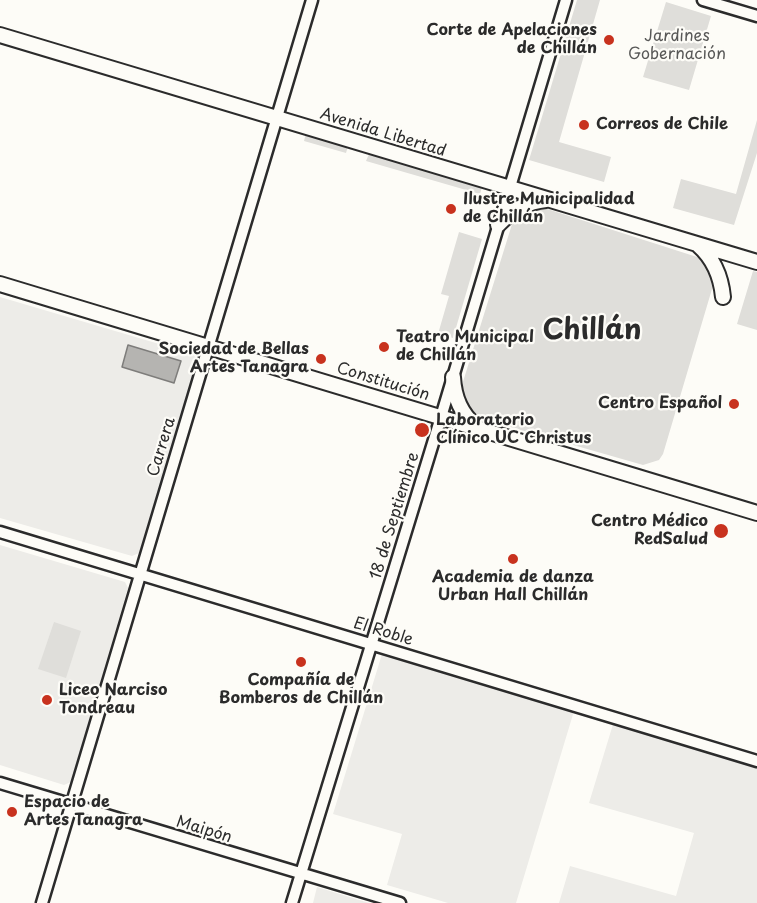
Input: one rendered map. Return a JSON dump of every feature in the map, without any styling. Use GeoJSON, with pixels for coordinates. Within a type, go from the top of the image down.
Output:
{"type":"FeatureCollection","features":[{"type":"Feature","properties":{"kind":"main road","name":"Avenida Libertad"},"geometry":{"type":"LineString","coordinates":[[0,35],[757,262]]}},
{"type":"Feature","properties":{"kind":"main road"},"geometry":{"type":"LineString","coordinates":[[498,225],[505,217],[522,206],[531,202],[550,200]]}},
{"type":"Feature","properties":{"kind":"main road"},"geometry":{"type":"LineString","coordinates":[[696,244],[710,257],[718,272],[723,297]]}},
{"type":"Feature","properties":{"kind":"main road","name":"Constitución"},"geometry":{"type":"LineString","coordinates":[[0,284],[757,513]]}},
{"type":"Feature","properties":{"kind":"main road"},"geometry":{"type":"LineString","coordinates":[[453,377],[454,388],[462,409],[477,428]]}},
{"type":"Feature","properties":{"kind":"street","name":"Carrera"},"geometry":{"type":"LineString","coordinates":[[42,903],[312,0]]}},
{"type":"Feature","properties":{"kind":"street","name":"18 de Septiembre"},"geometry":{"type":"LineString","coordinates":[[292,903],[566,0]]}},
{"type":"Feature","properties":{"kind":"street"},"geometry":{"type":"LineString","coordinates":[[703,0],[757,16]]}},
{"type":"Feature","properties":{"kind":"street","name":"El Roble"},"geometry":{"type":"LineString","coordinates":[[0,532],[757,761]]}},
{"type":"Feature","properties":{"kind":"street","name":"Maipón"},"geometry":{"type":"LineString","coordinates":[[0,783],[400,903]]}},
{"type":"Feature","properties":{"kind":"shaded area"},"geometry":{"type":"Polygon","coordinates":[[[0,297],[193,354],[198,361],[139,553],[132,556],[0,518],[0,297]]]}},
{"type":"Feature","properties":{"kind":"shaded area"},"geometry":{"type":"Polygon","coordinates":[[[128,345],[181,361],[174,383],[122,367],[128,345]]]}},
{"type":"Feature","properties":{"kind":"shaded area","name":"Liceo Narciso Tondreau"},"geometry":{"type":"Polygon","coordinates":[[[0,545],[125,582],[128,588],[71,782],[64,785],[0,765],[0,545]]]}},
{"type":"Feature","properties":{"kind":"shaded area"},"geometry":{"type":"Polygon","coordinates":[[[382,654],[574,711],[516,903],[448,903],[387,885],[402,834],[333,814],[382,654]]]}},
{"type":"Feature","properties":{"kind":"shaded area"},"geometry":{"type":"Polygon","coordinates":[[[614,721],[757,765],[757,903],[559,903],[570,866],[676,896],[694,833],[589,803],[614,721]]]}},
{"type":"Feature","properties":{"kind":"shaded area"},"geometry":{"type":"Polygon","coordinates":[[[317,887],[369,903],[313,903],[317,887]]]}},
{"type":"Feature","properties":{"kind":"green space"},"geometry":{"type":"Polygon","coordinates":[[[577,0],[600,0],[559,142],[611,157],[604,182],[529,160],[577,0]]]}},
{"type":"Feature","properties":{"kind":"green space","name":"Jardines Gobernación"},"geometry":{"type":"Polygon","coordinates":[[[666,2],[711,16],[689,90],[643,77],[666,2]]]}},
{"type":"Feature","properties":{"kind":"green space"},"geometry":{"type":"Polygon","coordinates":[[[757,120],[757,153],[734,225],[673,208],[681,179],[736,194],[757,120]]]}},
{"type":"Feature","properties":{"kind":"green space"},"geometry":{"type":"Polygon","coordinates":[[[306,133],[348,146],[346,153],[304,141],[306,133]]]}},
{"type":"Feature","properties":{"kind":"green space"},"geometry":{"type":"Polygon","coordinates":[[[369,154],[482,187],[480,194],[366,161],[369,154]]]}},
{"type":"Feature","properties":{"kind":"green space"},"geometry":{"type":"Polygon","coordinates":[[[525,207],[541,207],[697,257],[709,271],[713,284],[712,289],[663,454],[659,460],[643,465],[479,418],[466,404],[462,385],[513,221],[516,214],[525,207]]]}},
{"type":"Feature","properties":{"kind":"green space"},"geometry":{"type":"Polygon","coordinates":[[[459,232],[482,239],[453,338],[438,334],[449,296],[441,294],[459,232]]]}},
{"type":"Feature","properties":{"kind":"green space"},"geometry":{"type":"Polygon","coordinates":[[[753,271],[757,272],[757,330],[737,324],[753,271]]]}},
{"type":"Feature","properties":{"kind":"green space"},"geometry":{"type":"Polygon","coordinates":[[[54,622],[81,631],[66,678],[38,669],[54,622]]]}},
{"type":"Feature","properties":{"kind":"place","name":"Corte de Apelaciones de Chillán"},"geometry":{"type":"Point","coordinates":[609,40]}},
{"type":"Feature","properties":{"kind":"place","name":"Correos de Chile"},"geometry":{"type":"Point","coordinates":[584,125]}},
{"type":"Feature","properties":{"kind":"place","name":"Ilustre Municipalidad de Chillán"},"geometry":{"type":"Point","coordinates":[451,209]}},
{"type":"Feature","properties":{"kind":"place","name":"Teatro Municipal de Chillán"},"geometry":{"type":"Point","coordinates":[384,347]}},
{"type":"Feature","properties":{"kind":"place","name":"Sociedad de Bellas Artes Tanagra"},"geometry":{"type":"Point","coordinates":[321,359]}},
{"type":"Feature","properties":{"kind":"place","name":"Centro Español"},"geometry":{"type":"Point","coordinates":[734,404]}},
{"type":"Feature","properties":{"kind":"place","name":"Laboratorio Clínico UC Christus"},"geometry":{"type":"Point","coordinates":[422,430]}},
{"type":"Feature","properties":{"kind":"place","name":"Centro Médico RedSalud"},"geometry":{"type":"Point","coordinates":[721,531]}},
{"type":"Feature","properties":{"kind":"place","name":"Academia de danza Urban Hall Chillán"},"geometry":{"type":"Point","coordinates":[513,559]}},
{"type":"Feature","properties":{"kind":"place","name":"Compañía de Bomberos de Chillán"},"geometry":{"type":"Point","coordinates":[301,662]}},
{"type":"Feature","properties":{"kind":"place","name":"Liceo Narciso Tondreau"},"geometry":{"type":"Point","coordinates":[47,700]}},
{"type":"Feature","properties":{"kind":"place","name":"Espacio de Artes Tanagra"},"geometry":{"type":"Point","coordinates":[12,812]}},
{"type":"Feature","properties":{"kind":"district","name":"Chillán"},"geometry":{"type":"Point","coordinates":[592,331]}}]}
